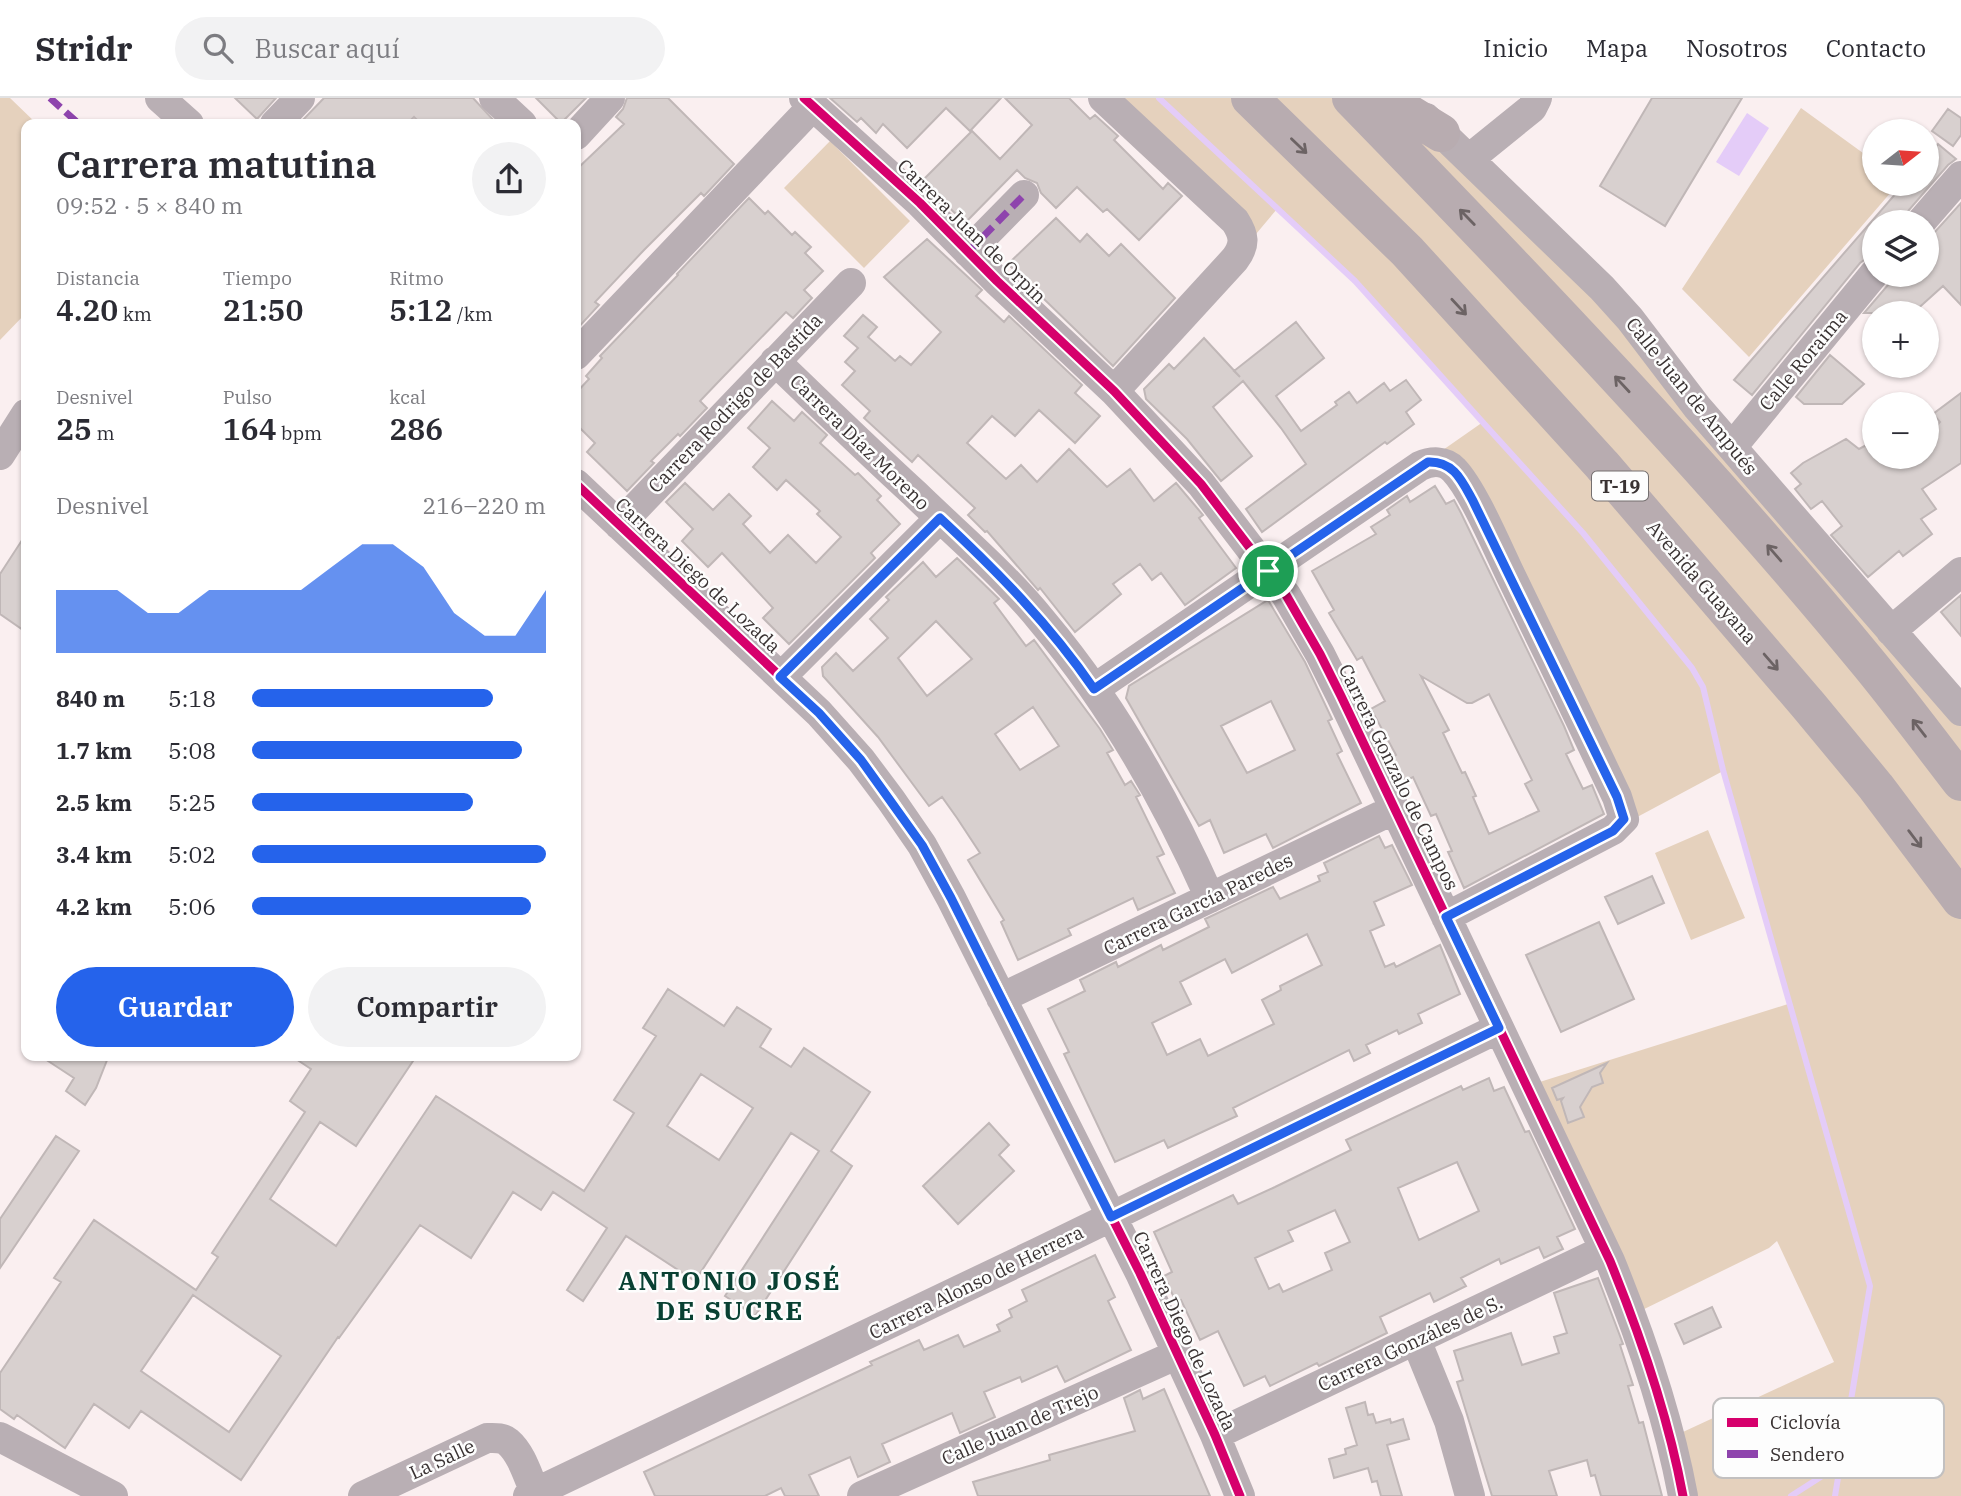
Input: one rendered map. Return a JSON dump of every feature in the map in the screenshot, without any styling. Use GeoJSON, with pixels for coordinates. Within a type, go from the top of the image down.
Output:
{"type":"FeatureCollection","features":[{"type":"Feature","properties":{"kind":"highway","name":"Avenida Guayana"},"geometry":{"type":"LineString","coordinates":[[1250,98],[1407,251],[1602,465],[1810,706],[1961,900]]}},
{"type":"Feature","properties":{"kind":"highway"},"geometry":{"type":"LineString","coordinates":[[1351,98],[1480,230],[1705,473],[1871,666],[1961,782]]}},
{"type":"Feature","properties":{"kind":"highway"},"geometry":{"type":"LineString","coordinates":[[1384,98],[1441,133]]}},
{"type":"Feature","properties":{"kind":"street"},"geometry":{"type":"LineString","coordinates":[[160,98],[183,119]]}},
{"type":"Feature","properties":{"kind":"street"},"geometry":{"type":"LineString","coordinates":[[280,119],[300,98]]}},
{"type":"Feature","properties":{"kind":"street"},"geometry":{"type":"LineString","coordinates":[[494,98],[517,119]]}},
{"type":"Feature","properties":{"kind":"street"},"geometry":{"type":"LineString","coordinates":[[581,130],[610,98]]}},
{"type":"Feature","properties":{"kind":"street"},"geometry":{"type":"LineString","coordinates":[[1103,98],[1234,221],[1244,239],[1236,259],[1114,391]]}},
{"type":"Feature","properties":{"kind":"street","name":"Calle Juan de Ampués"},"geometry":{"type":"LineString","coordinates":[[1406,98],[1602,288],[1630,319],[1696,407],[1961,711]]}},
{"type":"Feature","properties":{"kind":"street"},"geometry":{"type":"LineString","coordinates":[[1469,159],[1532,108],[1537,98]]}},
{"type":"Feature","properties":{"kind":"street"},"geometry":{"type":"LineString","coordinates":[[581,350],[808,102]]}},
{"type":"Feature","properties":{"kind":"street","name":"Carrera Juan de Orpin"},"geometry":{"type":"LineString","coordinates":[[808,102],[920,203],[1114,391]]}},
{"type":"Feature","properties":{"kind":"street"},"geometry":{"type":"LineString","coordinates":[[1931,210],[1961,176]]}},
{"type":"Feature","properties":{"kind":"street"},"geometry":{"type":"LineString","coordinates":[[968,252],[1024,195]]}},
{"type":"Feature","properties":{"kind":"street","name":"Carrera Rodrigo de Bastida"},"geometry":{"type":"LineString","coordinates":[[619,525],[851,283]]}},
{"type":"Feature","properties":{"kind":"street","name":"Calle Roraima"},"geometry":{"type":"LineString","coordinates":[[1732,447],[1863,287]]}},
{"type":"Feature","properties":{"kind":"street","name":"Carrera Díaz Moreno"},"geometry":{"type":"LineString","coordinates":[[775,361],[985,560],[1040,618],[1094,689],[1140,760],[1164,801],[1210,898]]}},
{"type":"Feature","properties":{"kind":"street","name":"Carrera Gonzalo de Campos"},"geometry":{"type":"LineString","coordinates":[[1114,391],[1201,484],[1268,571],[1320,654],[1604,1250],[1636,1326],[1653,1377],[1683,1496]]}},
{"type":"Feature","properties":{"kind":"street"},"geometry":{"type":"LineString","coordinates":[[0,455],[21,422]]}},
{"type":"Feature","properties":{"kind":"street"},"geometry":{"type":"LineString","coordinates":[[1094,689],[1420,466],[1437,462],[1452,468],[1479,512],[1617,797],[1624,819],[1613,831],[1446,917]]}},
{"type":"Feature","properties":{"kind":"street","name":"Carrera Diego de Lozada"},"geometry":{"type":"LineString","coordinates":[[581,489],[819,713],[891,800],[922,845],[1178,1354],[1240,1496]]}},
{"type":"Feature","properties":{"kind":"street"},"geometry":{"type":"LineString","coordinates":[[780,677],[940,518]]}},
{"type":"Feature","properties":{"kind":"street"},"geometry":{"type":"LineString","coordinates":[[1891,631],[1961,572]]}},
{"type":"Feature","properties":{"kind":"street","name":"Carrera García Paredes"},"geometry":{"type":"LineString","coordinates":[[1001,998],[1395,809]]}},
{"type":"Feature","properties":{"kind":"street","name":"Carrera Alonso de Herrera"},"geometry":{"type":"LineString","coordinates":[[532,1494],[1499,1028]]}},
{"type":"Feature","properties":{"kind":"street","name":"Carrera Gonzáles de S."},"geometry":{"type":"LineString","coordinates":[[1215,1435],[1604,1250]]}},
{"type":"Feature","properties":{"kind":"street"},"geometry":{"type":"LineString","coordinates":[[1416,1340],[1448,1421],[1470,1496]]}},
{"type":"Feature","properties":{"kind":"street","name":"Calle Juan de Trejo"},"geometry":{"type":"LineString","coordinates":[[869,1495],[1178,1354]]}},
{"type":"Feature","properties":{"kind":"street"},"geometry":{"type":"LineString","coordinates":[[0,1437],[113,1496]]}},
{"type":"Feature","properties":{"kind":"street","name":"La Salle"},"geometry":{"type":"LineString","coordinates":[[363,1496],[486,1438],[508,1441],[521,1461],[532,1494]]}},
{"type":"Feature","properties":{"kind":"shaded area"},"geometry":{"type":"Polygon","coordinates":[[[0,98],[10,98],[32,119],[21,119],[21,318],[0,340],[0,98]]]}},
{"type":"Feature","properties":{"kind":"shaded area"},"geometry":{"type":"Polygon","coordinates":[[[1103,98],[1406,98],[1481,171],[1961,711],[1961,1496],[1683,1496],[1670,1438],[1713,1418],[1713,1478],[1944,1478],[1944,1398],[1756,1398],[1834,1362],[1777,1241],[1769,1248],[1632,1315],[1527,1086],[1788,1004],[1723,771],[1613,830],[1620,825],[1458,475],[1420,466],[1483,422],[1355,281],[1277,209],[1235,259],[1242,249],[1103,98]]]}},
{"type":"Feature","properties":{"kind":"shaded area"},"geometry":{"type":"Polygon","coordinates":[[[1801,108],[1862,152],[1862,196],[1888,196],[1876,210],[1862,210],[1862,226],[1749,357],[1682,289],[1801,108]]]}},
{"type":"Feature","properties":{"kind":"shaded area"},"geometry":{"type":"Polygon","coordinates":[[[1747,113],[1769,128],[1739,176],[1716,162],[1747,113]]]}},
{"type":"Feature","properties":{"kind":"shaded area"},"geometry":{"type":"Polygon","coordinates":[[[830,141],[910,221],[864,268],[784,188],[830,141]]]}},
{"type":"Feature","properties":{"kind":"shaded area"},"geometry":{"type":"Polygon","coordinates":[[[1708,830],[1745,918],[1691,940],[1655,853],[1708,830]]]}},
{"type":"Feature","properties":{"kind":"building"},"geometry":{"type":"Polygon","coordinates":[[[235,98],[276,98],[257,119],[235,98]]]}},
{"type":"Feature","properties":{"kind":"building"},"geometry":{"type":"Polygon","coordinates":[[[324,98],[473,98],[492,119],[414,117],[304,119],[324,98]]]}},
{"type":"Feature","properties":{"kind":"building"},"geometry":{"type":"Polygon","coordinates":[[[536,98],[586,98],[565,119],[557,119],[536,98]]]}},
{"type":"Feature","properties":{"kind":"building"},"geometry":{"type":"Polygon","coordinates":[[[627,98],[668,98],[734,164],[704,196],[701,193],[644,250],[595,302],[599,305],[581,325],[581,165],[624,124],[616,117],[627,98]]]}},
{"type":"Feature","properties":{"kind":"building"},"geometry":{"type":"Polygon","coordinates":[[[830,98],[1001,98],[970,131],[946,108],[907,148],[883,124],[876,133],[861,118],[857,122],[830,98]]]}},
{"type":"Feature","properties":{"kind":"building"},"geometry":{"type":"Polygon","coordinates":[[[1005,98],[1069,98],[1090,119],[1095,115],[1118,136],[1114,140],[1163,189],[1168,183],[1182,196],[1139,240],[1107,209],[1103,212],[1077,187],[1056,208],[1041,193],[1037,183],[1025,178],[1017,170],[965,223],[922,181],[972,131],[1000,159],[1032,125],[1005,98]]]}},
{"type":"Feature","properties":{"kind":"building"},"geometry":{"type":"Polygon","coordinates":[[[1652,98],[1742,98],[1665,226],[1600,186],[1652,98]]]}},
{"type":"Feature","properties":{"kind":"building"},"geometry":{"type":"Polygon","coordinates":[[[1948,109],[1961,118],[1961,135],[1953,146],[1939,136],[1939,121],[1948,109]]]}},
{"type":"Feature","properties":{"kind":"building"},"geometry":{"type":"Polygon","coordinates":[[[1939,145],[1956,159],[1939,175],[1939,145]]]}},
{"type":"Feature","properties":{"kind":"building"},"geometry":{"type":"Polygon","coordinates":[[[1894,196],[1921,196],[1909,210],[1881,210],[1894,196]]]}},
{"type":"Feature","properties":{"kind":"building"},"geometry":{"type":"Polygon","coordinates":[[[749,198],[765,214],[768,211],[792,235],[795,232],[811,247],[805,253],[823,271],[804,290],[812,298],[793,318],[786,312],[722,378],[700,401],[707,408],[651,461],[654,463],[627,491],[587,452],[595,443],[581,429],[581,388],[589,379],[586,376],[602,358],[600,356],[749,198]]]}},
{"type":"Feature","properties":{"kind":"building"},"geometry":{"type":"Polygon","coordinates":[[[1961,203],[1961,305],[1943,286],[1926,301],[1874,301],[1886,287],[1939,287],[1939,227],[1961,203]]]}},
{"type":"Feature","properties":{"kind":"building"},"geometry":{"type":"Polygon","coordinates":[[[1056,218],[1080,242],[1087,234],[1109,256],[1121,244],[1175,298],[1113,366],[1008,264],[1056,218]]]}},
{"type":"Feature","properties":{"kind":"building"},"geometry":{"type":"Polygon","coordinates":[[[1862,232],[1862,262],[1752,395],[1734,380],[1862,232]]]}},
{"type":"Feature","properties":{"kind":"building"},"geometry":{"type":"Polygon","coordinates":[[[927,239],[982,290],[976,296],[1004,322],[1009,316],[1082,385],[1075,393],[1100,416],[1075,443],[1039,410],[1015,436],[992,416],[967,443],[1006,479],[1021,465],[1037,482],[1069,449],[1107,487],[1130,469],[1154,501],[1176,483],[1203,515],[1199,518],[1236,568],[1185,605],[1161,573],[1152,580],[1140,564],[1113,584],[1121,594],[1075,632],[1040,588],[1038,590],[987,531],[968,515],[975,508],[918,455],[912,462],[864,418],[870,411],[842,385],[855,371],[845,362],[858,348],[844,336],[863,315],[877,327],[868,337],[895,361],[900,356],[911,365],[941,332],[884,277],[927,239]]]}},
{"type":"Feature","properties":{"kind":"building"},"geometry":{"type":"Polygon","coordinates":[[[1296,322],[1324,358],[1276,396],[1301,431],[1337,405],[1335,402],[1349,392],[1357,403],[1384,383],[1390,391],[1406,380],[1421,400],[1406,412],[1414,424],[1387,444],[1385,442],[1262,532],[1246,509],[1306,464],[1243,381],[1213,407],[1252,456],[1221,481],[1187,439],[1146,399],[1144,389],[1169,364],[1174,369],[1204,338],[1234,371],[1296,322]]]}},
{"type":"Feature","properties":{"kind":"building"},"geometry":{"type":"Polygon","coordinates":[[[1830,355],[1864,384],[1842,404],[1804,404],[1796,397],[1830,355]]]}},
{"type":"Feature","properties":{"kind":"building"},"geometry":{"type":"Polygon","coordinates":[[[1961,393],[1961,463],[1922,489],[1936,509],[1921,519],[1932,534],[1903,556],[1899,551],[1868,577],[1831,535],[1842,526],[1822,501],[1811,509],[1795,489],[1801,484],[1791,473],[1803,463],[1846,439],[1859,449],[1862,447],[1862,469],[1939,469],[1939,410],[1961,393]]]}},
{"type":"Feature","properties":{"kind":"building"},"geometry":{"type":"Polygon","coordinates":[[[772,401],[794,421],[802,412],[827,435],[820,443],[855,475],[858,473],[881,496],[877,500],[900,524],[871,553],[875,558],[789,644],[763,618],[773,608],[722,553],[708,567],[682,541],[693,529],[666,502],[685,483],[713,510],[729,494],[751,516],[743,524],[770,553],[788,535],[816,563],[841,537],[817,514],[820,511],[786,480],[777,490],[753,467],[770,448],[748,428],[772,401]]]}},
{"type":"Feature","properties":{"kind":"building"},"geometry":{"type":"Polygon","coordinates":[[[1435,486],[1446,504],[1454,500],[1564,726],[1574,750],[1566,754],[1583,789],[1592,785],[1604,814],[1464,888],[1448,852],[1452,851],[1436,814],[1431,816],[1413,777],[1405,781],[1393,757],[1396,755],[1371,709],[1385,701],[1362,657],[1357,660],[1329,613],[1334,610],[1312,571],[1376,534],[1371,527],[1390,515],[1387,510],[1407,496],[1410,502],[1435,486]],[[1421,676],[1449,730],[1443,733],[1476,796],[1473,797],[1489,834],[1539,811],[1525,784],[1532,780],[1489,694],[1467,703],[1421,676]]]}},
{"type":"Feature","properties":{"kind":"building"},"geometry":{"type":"Polygon","coordinates":[[[21,542],[21,629],[0,614],[0,574],[21,542]]]}},
{"type":"Feature","properties":{"kind":"building"},"geometry":{"type":"Polygon","coordinates":[[[957,558],[999,599],[994,603],[1026,646],[1034,640],[1100,729],[1113,750],[1107,753],[1125,785],[1131,781],[1140,795],[1136,797],[1164,854],[1157,857],[1175,893],[1138,910],[1133,898],[1068,929],[1071,935],[1018,960],[1001,922],[1004,920],[968,860],[980,853],[957,818],[942,797],[929,806],[878,737],[823,676],[822,667],[836,653],[853,671],[888,638],[870,619],[889,600],[886,597],[923,562],[936,577],[957,558]],[[936,621],[898,658],[927,696],[972,659],[936,621]],[[1033,707],[995,734],[1020,770],[1059,746],[1033,707]]]}},
{"type":"Feature","properties":{"kind":"building"},"geometry":{"type":"Polygon","coordinates":[[[1961,595],[1961,636],[1941,612],[1961,595]]]}},
{"type":"Feature","properties":{"kind":"building"},"geometry":{"type":"Polygon","coordinates":[[[1268,600],[1305,662],[1332,719],[1328,721],[1342,751],[1337,754],[1361,803],[1273,848],[1266,834],[1224,853],[1210,820],[1199,826],[1126,698],[1129,686],[1268,600]],[[1271,701],[1221,726],[1247,773],[1295,750],[1271,701]]]}},
{"type":"Feature","properties":{"kind":"building"},"geometry":{"type":"Polygon","coordinates":[[[1379,836],[1385,848],[1392,845],[1412,885],[1374,902],[1384,925],[1370,931],[1385,967],[1394,963],[1396,967],[1440,945],[1460,994],[1418,1014],[1422,1023],[1399,1034],[1397,1030],[1366,1045],[1370,1053],[1354,1061],[1349,1050],[1233,1108],[1237,1116],[1168,1148],[1164,1140],[1115,1162],[1064,1054],[1069,1052],[1048,1009],[1085,991],[1080,980],[1116,962],[1118,967],[1161,945],[1163,950],[1209,927],[1205,919],[1273,887],[1280,899],[1320,881],[1318,876],[1328,872],[1324,863],[1379,836]],[[1307,934],[1232,973],[1225,959],[1180,982],[1191,1004],[1152,1023],[1167,1055],[1200,1039],[1208,1056],[1274,1024],[1262,1000],[1281,990],[1280,986],[1322,965],[1307,934]]]}},
{"type":"Feature","properties":{"kind":"building"},"geometry":{"type":"Polygon","coordinates":[[[1652,876],[1664,903],[1618,924],[1605,897],[1652,876]]]}},
{"type":"Feature","properties":{"kind":"building"},"geometry":{"type":"Polygon","coordinates":[[[1599,922],[1634,999],[1561,1032],[1526,955],[1599,922]]]}},
{"type":"Feature","properties":{"kind":"building"},"geometry":{"type":"Polygon","coordinates":[[[668,989],[724,1026],[737,1007],[771,1029],[760,1047],[791,1067],[804,1048],[870,1092],[831,1151],[852,1166],[755,1316],[725,1296],[819,1151],[791,1133],[695,1281],[626,1236],[583,1301],[567,1290],[607,1228],[553,1192],[541,1210],[513,1192],[471,1258],[420,1225],[338,1337],[241,1480],[141,1411],[129,1428],[94,1404],[65,1448],[17,1415],[14,1419],[0,1409],[0,1373],[61,1282],[54,1278],[94,1220],[196,1290],[218,1257],[212,1253],[305,1112],[290,1101],[311,1069],[299,1061],[413,1061],[356,1146],[320,1122],[270,1199],[336,1246],[436,1096],[584,1191],[634,1113],[614,1100],[656,1036],[643,1028],[668,989]],[[701,1074],[667,1126],[719,1160],[753,1108],[701,1074]],[[193,1295],[141,1371],[229,1432],[281,1356],[193,1295]]]}},
{"type":"Feature","properties":{"kind":"building"},"geometry":{"type":"Polygon","coordinates":[[[48,1061],[107,1061],[96,1088],[85,1105],[66,1091],[74,1078],[48,1061]]]}},
{"type":"Feature","properties":{"kind":"building"},"geometry":{"type":"Polygon","coordinates":[[[1607,1063],[1600,1073],[1603,1083],[1592,1087],[1580,1107],[1584,1117],[1568,1123],[1561,1101],[1563,1098],[1557,1100],[1552,1088],[1607,1063]]]}},
{"type":"Feature","properties":{"kind":"building"},"geometry":{"type":"Polygon","coordinates":[[[1489,1078],[1494,1091],[1504,1087],[1525,1132],[1529,1131],[1575,1229],[1557,1237],[1563,1249],[1544,1258],[1539,1247],[1501,1264],[1499,1259],[1461,1278],[1466,1286],[1434,1302],[1430,1293],[1380,1317],[1387,1333],[1270,1386],[1265,1376],[1244,1386],[1218,1331],[1200,1340],[1181,1300],[1176,1302],[1164,1276],[1172,1272],[1154,1232],[1233,1195],[1238,1204],[1275,1187],[1351,1150],[1346,1140],[1461,1086],[1463,1090],[1489,1078]],[[1457,1162],[1398,1188],[1419,1240],[1479,1211],[1457,1162]],[[1335,1210],[1288,1231],[1293,1241],[1255,1258],[1269,1289],[1279,1284],[1283,1292],[1332,1270],[1325,1253],[1350,1242],[1335,1210]]]}},
{"type":"Feature","properties":{"kind":"building"},"geometry":{"type":"Polygon","coordinates":[[[989,1123],[1009,1145],[999,1155],[1014,1171],[958,1224],[923,1186],[989,1123]]]}},
{"type":"Feature","properties":{"kind":"building"},"geometry":{"type":"Polygon","coordinates":[[[56,1136],[79,1151],[0,1268],[0,1219],[56,1136]]]}},
{"type":"Feature","properties":{"kind":"building"},"geometry":{"type":"Polygon","coordinates":[[[1095,1255],[1115,1297],[1108,1301],[1131,1350],[1065,1382],[1057,1366],[1022,1382],[1020,1377],[984,1392],[995,1417],[960,1433],[952,1413],[882,1444],[890,1462],[858,1477],[850,1457],[809,1475],[819,1496],[785,1496],[781,1488],[765,1496],[655,1496],[644,1472],[872,1365],[870,1362],[919,1340],[924,1350],[958,1335],[964,1347],[1000,1331],[997,1325],[1012,1317],[1009,1310],[1027,1301],[1022,1290],[1095,1255]]]}},
{"type":"Feature","properties":{"kind":"building"},"geometry":{"type":"Polygon","coordinates":[[[1598,1278],[1623,1344],[1620,1345],[1633,1385],[1628,1386],[1639,1423],[1643,1422],[1662,1496],[1601,1496],[1587,1460],[1549,1471],[1557,1496],[1492,1496],[1457,1382],[1463,1380],[1454,1351],[1511,1333],[1522,1365],[1559,1353],[1554,1337],[1567,1333],[1554,1293],[1598,1278]]]}},
{"type":"Feature","properties":{"kind":"building"},"geometry":{"type":"Polygon","coordinates":[[[1712,1307],[1721,1327],[1684,1344],[1675,1324],[1712,1307]]]}},
{"type":"Feature","properties":{"kind":"building"},"geometry":{"type":"Polygon","coordinates":[[[1164,1389],[1210,1496],[978,1496],[973,1482],[1050,1460],[1049,1455],[1135,1431],[1124,1398],[1140,1390],[1143,1399],[1164,1389]]]}},
{"type":"Feature","properties":{"kind":"building"},"geometry":{"type":"Polygon","coordinates":[[[1365,1402],[1368,1415],[1373,1414],[1376,1423],[1390,1419],[1391,1423],[1403,1419],[1409,1439],[1387,1445],[1402,1496],[1381,1496],[1377,1481],[1372,1482],[1368,1468],[1334,1478],[1329,1459],[1346,1454],[1345,1449],[1357,1445],[1346,1408],[1365,1402]]]}},
{"type":"Feature","properties":{"kind":"waterway"},"geometry":{"type":"LineString","coordinates":[[1159,98],[1355,281],[1583,533],[1692,668],[1703,687],[1723,770],[1870,1286],[1851,1398]]}},
{"type":"Feature","properties":{"kind":"waterway"},"geometry":{"type":"LineString","coordinates":[[1791,1496],[1819,1478]]}},
{"type":"Feature","properties":{"kind":"waterway"},"geometry":{"type":"LineString","coordinates":[[1835,1496],[1838,1478]]}},
{"type":"Feature","properties":{"kind":"marked path"},"geometry":{"type":"LineString","coordinates":[[50,98],[73,119]]}},
{"type":"Feature","properties":{"kind":"marked path"},"geometry":{"type":"LineString","coordinates":[[968,252],[1024,195]]}},
{"type":"Feature","properties":{"kind":"cycle path"},"geometry":{"type":"LineString","coordinates":[[804,98],[920,203],[997,281],[1114,391],[1201,484],[1286,595],[1341,696],[1610,1261],[1652,1377],[1670,1436],[1683,1496]]}},
{"type":"Feature","properties":{"kind":"cycle path"},"geometry":{"type":"LineString","coordinates":[[581,489],[819,713],[861,760],[922,845],[1140,1273],[1215,1435],[1240,1496]]}},
{"type":"Feature","properties":{"kind":"district","name":"ANTONIO JOSÉ DE SUCRE"},"geometry":{"type":"Point","coordinates":[730,1295]}},
{"type":"Feature","properties":{"kind":"route"},"geometry":{"type":"LineString","coordinates":[[1437,462],[1452,468],[1473,501],[1502,558],[1623,809],[1624,819],[1613,831],[1446,917],[1499,1028],[1111,1217],[922,845],[861,760],[819,713],[780,677],[940,518],[985,560],[1040,618],[1072,656],[1094,689],[1268,571],[1420,466],[1437,462]]}}]}
